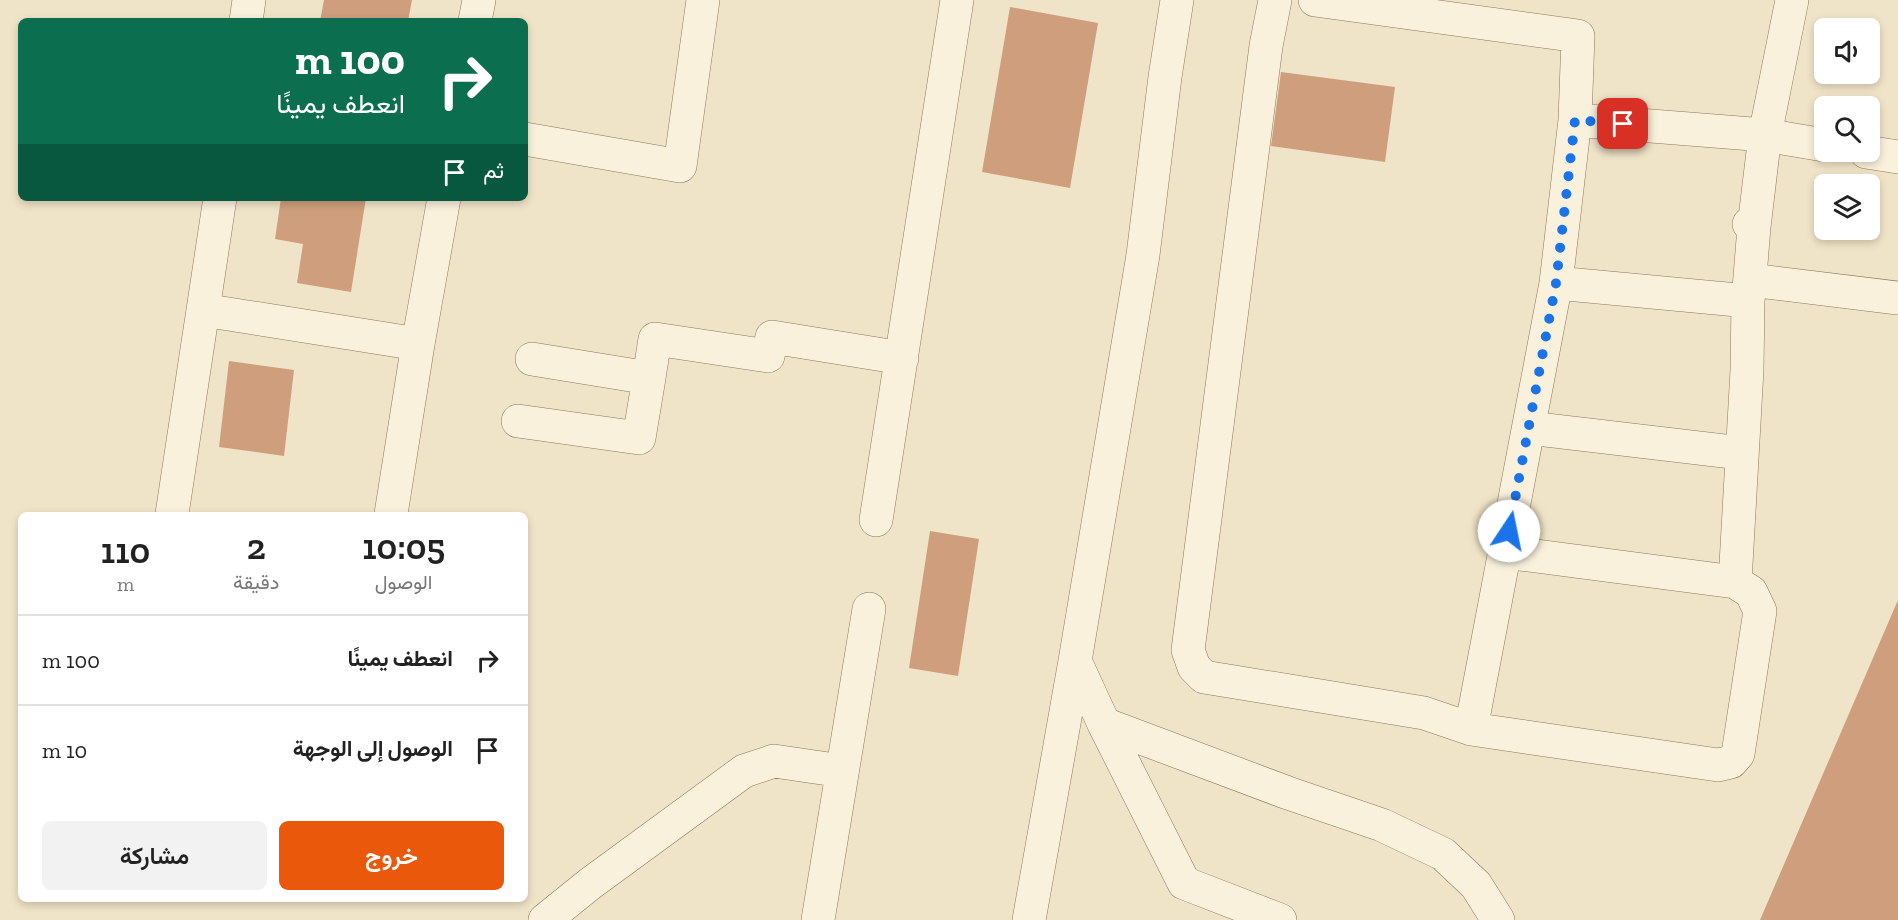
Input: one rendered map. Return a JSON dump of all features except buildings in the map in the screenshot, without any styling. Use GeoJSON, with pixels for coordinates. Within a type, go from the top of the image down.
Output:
{"type":"FeatureCollection","features":[{"type":"Feature","properties":{"kind":"street"},"geometry":{"type":"LineString","coordinates":[[246,18],[249,0]]}},
{"type":"Feature","properties":{"kind":"street"},"geometry":{"type":"LineString","coordinates":[[476,18],[479,0]]}},
{"type":"Feature","properties":{"kind":"street"},"geometry":{"type":"LineString","coordinates":[[528,140],[680,166],[703,0]]}},
{"type":"Feature","properties":{"kind":"street"},"geometry":{"type":"LineString","coordinates":[[876,520],[957,0]]}},
{"type":"Feature","properties":{"kind":"street"},"geometry":{"type":"LineString","coordinates":[[1029,920],[1143,255],[1177,0]]}},
{"type":"Feature","properties":{"kind":"street"},"geometry":{"type":"LineString","coordinates":[[1275,0],[1266,46],[1188,650],[1194,667],[1204,677],[1424,713],[1471,729],[1718,765],[1731,762],[1738,754],[1760,611],[1751,592],[1735,582],[1505,552]]}},
{"type":"Feature","properties":{"kind":"street"},"geometry":{"type":"LineString","coordinates":[[1315,0],[1578,36],[1575,120],[1556,283],[1471,729]]}},
{"type":"Feature","properties":{"kind":"street"},"geometry":{"type":"LineString","coordinates":[[1735,582],[1747,370],[1752,225],[1765,135],[1792,0]]}},
{"type":"Feature","properties":{"kind":"street"},"geometry":{"type":"LineString","coordinates":[[1575,120],[1765,135],[1814,143]]}},
{"type":"Feature","properties":{"kind":"street"},"geometry":{"type":"LineString","coordinates":[[1880,154],[1898,157]]}},
{"type":"Feature","properties":{"kind":"street"},"geometry":{"type":"LineString","coordinates":[[172,512],[220,201]]}},
{"type":"Feature","properties":{"kind":"street"},"geometry":{"type":"LineString","coordinates":[[391,512],[443,201]]}},
{"type":"Feature","properties":{"kind":"street"},"geometry":{"type":"LineString","coordinates":[[1556,283],[1898,298]]}},
{"type":"Feature","properties":{"kind":"street"},"geometry":{"type":"LineString","coordinates":[[203,310],[418,344]]}},
{"type":"Feature","properties":{"kind":"street"},"geometry":{"type":"LineString","coordinates":[[518,421],[639,438],[656,339],[768,356],[772,337],[902,358]]}},
{"type":"Feature","properties":{"kind":"street"},"geometry":{"type":"LineString","coordinates":[[532,359],[649,378]]}},
{"type":"Feature","properties":{"kind":"street"},"geometry":{"type":"LineString","coordinates":[[1529,428],[1741,453]]}},
{"type":"Feature","properties":{"kind":"street"},"geometry":{"type":"LineString","coordinates":[[818,920],[868,609]]}},
{"type":"Feature","properties":{"kind":"street"},"geometry":{"type":"LineString","coordinates":[[1075,662],[1184,883],[1280,920]]}},
{"type":"Feature","properties":{"kind":"street"},"geometry":{"type":"LineString","coordinates":[[1104,724],[1288,793],[1382,825],[1443,854],[1476,885],[1498,920]]}},
{"type":"Feature","properties":{"kind":"street"},"geometry":{"type":"LineString","coordinates":[[544,920],[744,771],[774,761],[842,771]]}},
{"type":"Feature","properties":{"kind":"route"},"geometry":{"type":"LineString","coordinates":[[1509,531],[1556,283],[1575,120],[1623,124]]}}]}
